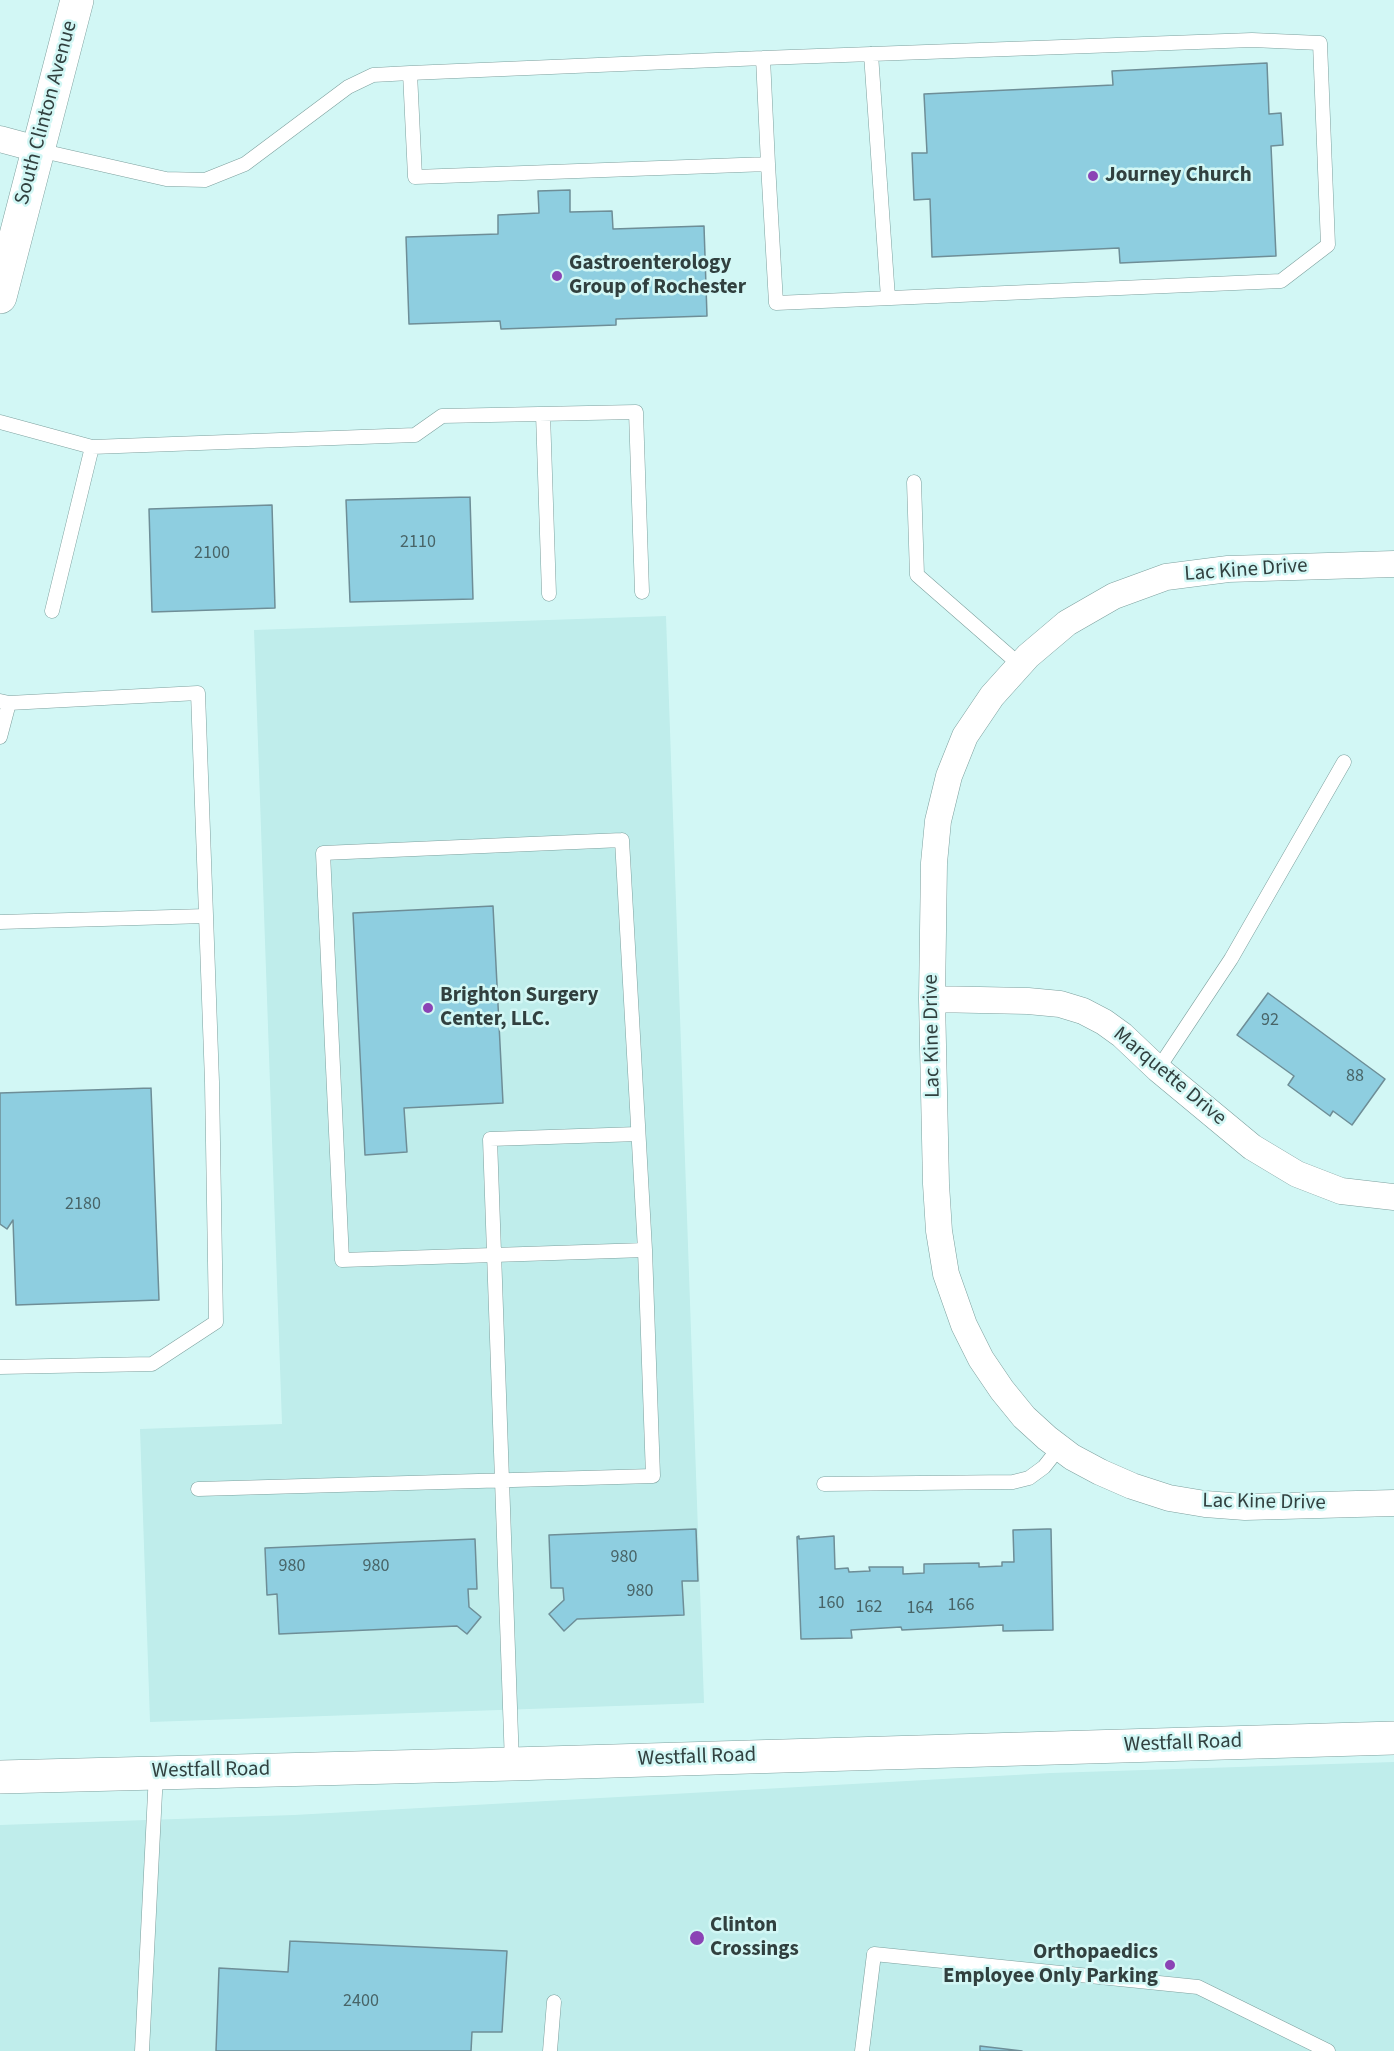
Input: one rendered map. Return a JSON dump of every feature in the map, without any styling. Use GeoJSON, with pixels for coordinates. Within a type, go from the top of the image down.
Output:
{"type":"FeatureCollection","features":[{"type":"Feature","properties":{"kind":"street","name":"South Clinton Avenue"},"geometry":{"type":"LineString","coordinates":[[0,297],[77,0]]}},
{"type":"Feature","properties":{"kind":"street"},"geometry":{"type":"LineString","coordinates":[[0,139],[37,149]]}},
{"type":"Feature","properties":{"kind":"street","name":"Lac Kine Drive"},"geometry":{"type":"LineString","coordinates":[[1394,564],[1228,569],[1166,577],[1114,596],[1067,623],[1020,665],[992,696],[965,736],[949,776],[938,821],[934,863],[932,999],[936,1184],[939,1231],[946,1274],[964,1325],[981,1359],[1024,1417],[1072,1457],[1132,1486],[1169,1498],[1245,1507],[1394,1503]]}},
{"type":"Feature","properties":{"kind":"street","name":"Marquette Drive"},"geometry":{"type":"LineString","coordinates":[[932,999],[1028,1000],[1083,1011],[1122,1035],[1158,1069],[1252,1147],[1297,1174],[1341,1191],[1394,1197]]}},
{"type":"Feature","properties":{"kind":"street","name":"Westfall Road"},"geometry":{"type":"LineString","coordinates":[[0,1777],[1394,1737]]}},
{"type":"Feature","properties":{"kind":"lane"},"geometry":{"type":"LineString","coordinates":[[37,149],[166,178],[205,180],[245,165],[348,87],[373,75],[763,58],[1252,40],[1320,43],[1328,245],[1281,281],[776,303],[763,58]]}},
{"type":"Feature","properties":{"kind":"lane"},"geometry":{"type":"LineString","coordinates":[[871,54],[888,298]]}},
{"type":"Feature","properties":{"kind":"lane"},"geometry":{"type":"LineString","coordinates":[[410,73],[415,177],[768,165]]}},
{"type":"Feature","properties":{"kind":"lane"},"geometry":{"type":"LineString","coordinates":[[0,422],[92,447],[415,435],[442,416],[636,412],[642,592]]}},
{"type":"Feature","properties":{"kind":"lane"},"geometry":{"type":"LineString","coordinates":[[543,414],[549,594]]}},
{"type":"Feature","properties":{"kind":"lane"},"geometry":{"type":"LineString","coordinates":[[52,611],[92,447]]}},
{"type":"Feature","properties":{"kind":"lane"},"geometry":{"type":"LineString","coordinates":[[914,482],[917,575],[1020,665]]}},
{"type":"Feature","properties":{"kind":"lane"},"geometry":{"type":"LineString","coordinates":[[0,737],[5,702],[198,693],[212,1082],[216,1322],[152,1364],[0,1367]]}},
{"type":"Feature","properties":{"kind":"lane"},"geometry":{"type":"LineString","coordinates":[[1158,1069],[1232,959],[1344,762]]}},
{"type":"Feature","properties":{"kind":"lane"},"geometry":{"type":"LineString","coordinates":[[198,1489],[653,1476],[645,1250],[622,840],[323,853],[342,1260],[645,1250]]}},
{"type":"Feature","properties":{"kind":"lane"},"geometry":{"type":"LineString","coordinates":[[0,922],[206,916]]}},
{"type":"Feature","properties":{"kind":"lane"},"geometry":{"type":"LineString","coordinates":[[512,1764],[490,1139],[638,1134]]}},
{"type":"Feature","properties":{"kind":"lane"},"geometry":{"type":"LineString","coordinates":[[824,1484],[1013,1482],[1029,1478],[1044,1467],[1059,1448]]}},
{"type":"Feature","properties":{"kind":"lane"},"geometry":{"type":"LineString","coordinates":[[142,2051],[156,1773]]}},
{"type":"Feature","properties":{"kind":"lane"},"geometry":{"type":"LineString","coordinates":[[862,2051],[874,1954],[1198,1987],[1328,2051]]}},
{"type":"Feature","properties":{"kind":"lane"},"geometry":{"type":"LineString","coordinates":[[550,2051],[554,2002]]}},
{"type":"Feature","properties":{"kind":"shaded area"},"geometry":{"type":"Polygon","coordinates":[[[666,616],[704,1703],[150,1722],[140,1429],[282,1424],[254,630],[666,616]]]}},
{"type":"Feature","properties":{"kind":"shaded area","name":"Clinton Crossings"},"geometry":{"type":"Polygon","coordinates":[[[1394,1762],[1394,2051],[0,2051],[0,1825],[294,1815],[1051,1773],[1394,1762]]]}},
{"type":"Feature","properties":{"kind":"building","name":"Journey Church"},"geometry":{"type":"Polygon","coordinates":[[[1267,63],[1269,114],[1281,113],[1283,145],[1271,146],[1276,256],[1120,263],[1119,248],[932,257],[930,199],[914,200],[912,153],[927,153],[924,94],[1113,85],[1112,71],[1267,63]]]}},
{"type":"Feature","properties":{"kind":"building","name":"Gastroenterology Group of Rochester"},"geometry":{"type":"Polygon","coordinates":[[[570,190],[570,212],[612,211],[613,229],[704,226],[707,316],[616,319],[616,325],[501,329],[500,321],[409,324],[406,237],[498,234],[498,215],[539,213],[538,191],[570,190]]]}},
{"type":"Feature","properties":{"kind":"building"},"geometry":{"type":"Polygon","coordinates":[[[470,497],[473,599],[350,602],[346,500],[470,497]]]}},
{"type":"Feature","properties":{"kind":"building"},"geometry":{"type":"Polygon","coordinates":[[[272,505],[275,608],[152,612],[149,509],[272,505]]]}},
{"type":"Feature","properties":{"kind":"building","name":"Brighton Surgery Center, LLC."},"geometry":{"type":"Polygon","coordinates":[[[493,906],[503,1103],[404,1108],[407,1152],[365,1155],[353,913],[493,906]]]}},
{"type":"Feature","properties":{"kind":"building"},"geometry":{"type":"Polygon","coordinates":[[[1268,993],[1385,1079],[1352,1125],[1333,1111],[1330,1116],[1288,1085],[1294,1076],[1237,1035],[1268,993]]]}},
{"type":"Feature","properties":{"kind":"building"},"geometry":{"type":"Polygon","coordinates":[[[151,1088],[159,1300],[16,1305],[13,1220],[7,1229],[0,1224],[0,1093],[151,1088]]]}},
{"type":"Feature","properties":{"kind":"building"},"geometry":{"type":"Polygon","coordinates":[[[696,1529],[698,1581],[682,1581],[684,1615],[577,1619],[564,1631],[549,1614],[564,1600],[563,1588],[551,1588],[549,1535],[696,1529]]]}},
{"type":"Feature","properties":{"kind":"building"},"geometry":{"type":"Polygon","coordinates":[[[1051,1529],[1053,1630],[1003,1631],[1003,1625],[902,1630],[901,1627],[851,1630],[852,1638],[801,1639],[797,1537],[799,1536],[799,1539],[834,1536],[835,1569],[848,1568],[849,1572],[870,1571],[869,1567],[903,1567],[903,1574],[924,1573],[924,1564],[979,1563],[979,1567],[1002,1566],[1002,1562],[1014,1562],[1013,1530],[1051,1529]]]}},
{"type":"Feature","properties":{"kind":"building"},"geometry":{"type":"Polygon","coordinates":[[[475,1539],[477,1589],[468,1589],[469,1607],[481,1617],[467,1634],[457,1626],[279,1634],[277,1594],[267,1595],[265,1548],[475,1539]]]}},
{"type":"Feature","properties":{"kind":"building"},"geometry":{"type":"Polygon","coordinates":[[[290,1941],[507,1951],[502,2032],[472,2032],[471,2051],[216,2051],[219,1968],[288,1972],[290,1941]]]}},
{"type":"Feature","properties":{"kind":"building"},"geometry":{"type":"Polygon","coordinates":[[[980,2046],[1022,2051],[980,2051],[980,2046]]]}},
{"type":"Feature","properties":{"kind":"place","name":"Journey Church"},"geometry":{"type":"Point","coordinates":[1093,176]}},
{"type":"Feature","properties":{"kind":"place","name":"Gastroenterology Group of Rochester"},"geometry":{"type":"Point","coordinates":[557,276]}},
{"type":"Feature","properties":{"kind":"place","name":"Brighton Surgery Center, LLC."},"geometry":{"type":"Point","coordinates":[428,1008]}},
{"type":"Feature","properties":{"kind":"place","name":"Clinton Crossings"},"geometry":{"type":"Point","coordinates":[697,1938]}},
{"type":"Feature","properties":{"kind":"place","name":"Orthopaedics Employee Only Parking"},"geometry":{"type":"Point","coordinates":[1170,1965]}}]}
